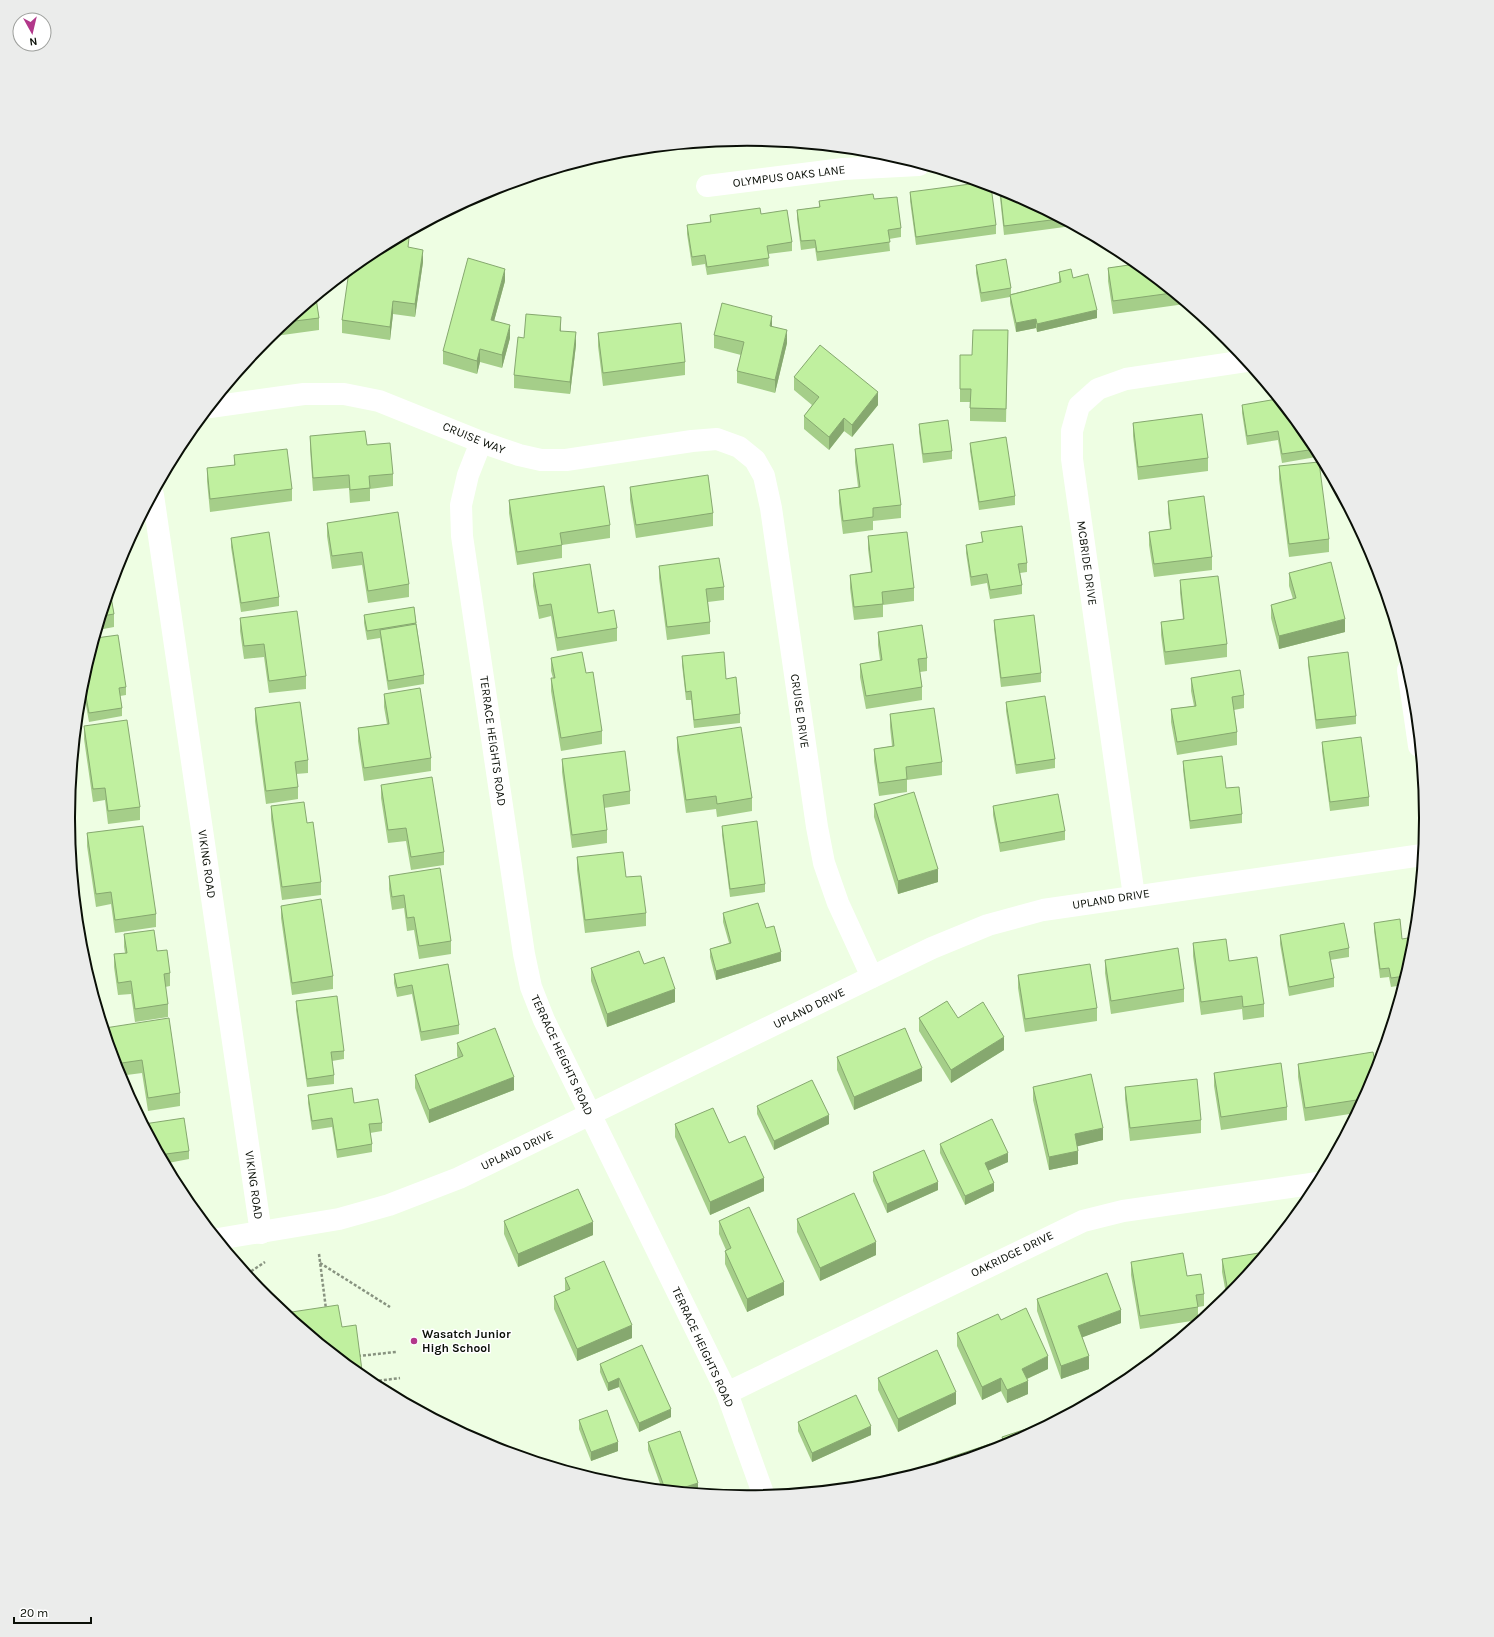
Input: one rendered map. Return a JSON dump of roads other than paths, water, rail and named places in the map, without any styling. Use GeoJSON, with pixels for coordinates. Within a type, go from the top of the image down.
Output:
{"type":"FeatureCollection","features":[{"type":"Feature","properties":{"kind":"street","name":"OLYMPUS OAKS LANE"},"geometry":{"type":"LineString","coordinates":[[706,186],[843,169],[904,165]]}},
{"type":"Feature","properties":{"kind":"street","name":"MCBRIDE DRIVE"},"geometry":{"type":"LineString","coordinates":[[1134,896],[1072,458],[1072,431],[1078,406],[1098,389],[1126,379],[1240,362]]}},
{"type":"Feature","properties":{"kind":"street","name":"CRUISE WAY"},"geometry":{"type":"LineString","coordinates":[[216,406],[304,394],[344,394],[379,401],[481,442],[519,455],[541,460],[566,460],[692,440],[717,439],[739,447]]}},
{"type":"Feature","properties":{"kind":"street","name":"TERRACE HEIGHTS ROAD"},"geometry":{"type":"LineString","coordinates":[[481,442],[468,476],[461,505],[462,536],[524,954],[531,987],[544,1020],[727,1393],[762,1490]]}},
{"type":"Feature","properties":{"kind":"street","name":"CRUISE DRIVE"},"geometry":{"type":"LineString","coordinates":[[739,447],[755,460],[764,476],[771,508],[817,827],[824,863],[838,902],[872,977]]}},
{"type":"Feature","properties":{"kind":"street","name":"VIKING ROAD"},"geometry":{"type":"LineString","coordinates":[[155,501],[261,1233]]}},
{"type":"Feature","properties":{"kind":"street","name":"UPLAND DRIVE"},"geometry":{"type":"LineString","coordinates":[[223,1238],[261,1233],[339,1218],[389,1205],[459,1178],[932,948],[988,925],[1043,910],[1418,856]]}},
{"type":"Feature","properties":{"kind":"street","name":"OAKRIDGE DRIVE"},"geometry":{"type":"LineString","coordinates":[[727,1393],[1082,1221],[1123,1211],[1311,1184]]}},
{"type":"Feature","properties":{"kind":"place","name":"Wasatch Junior High School"},"geometry":{"type":"Point","coordinates":[414,1341]}}]}
